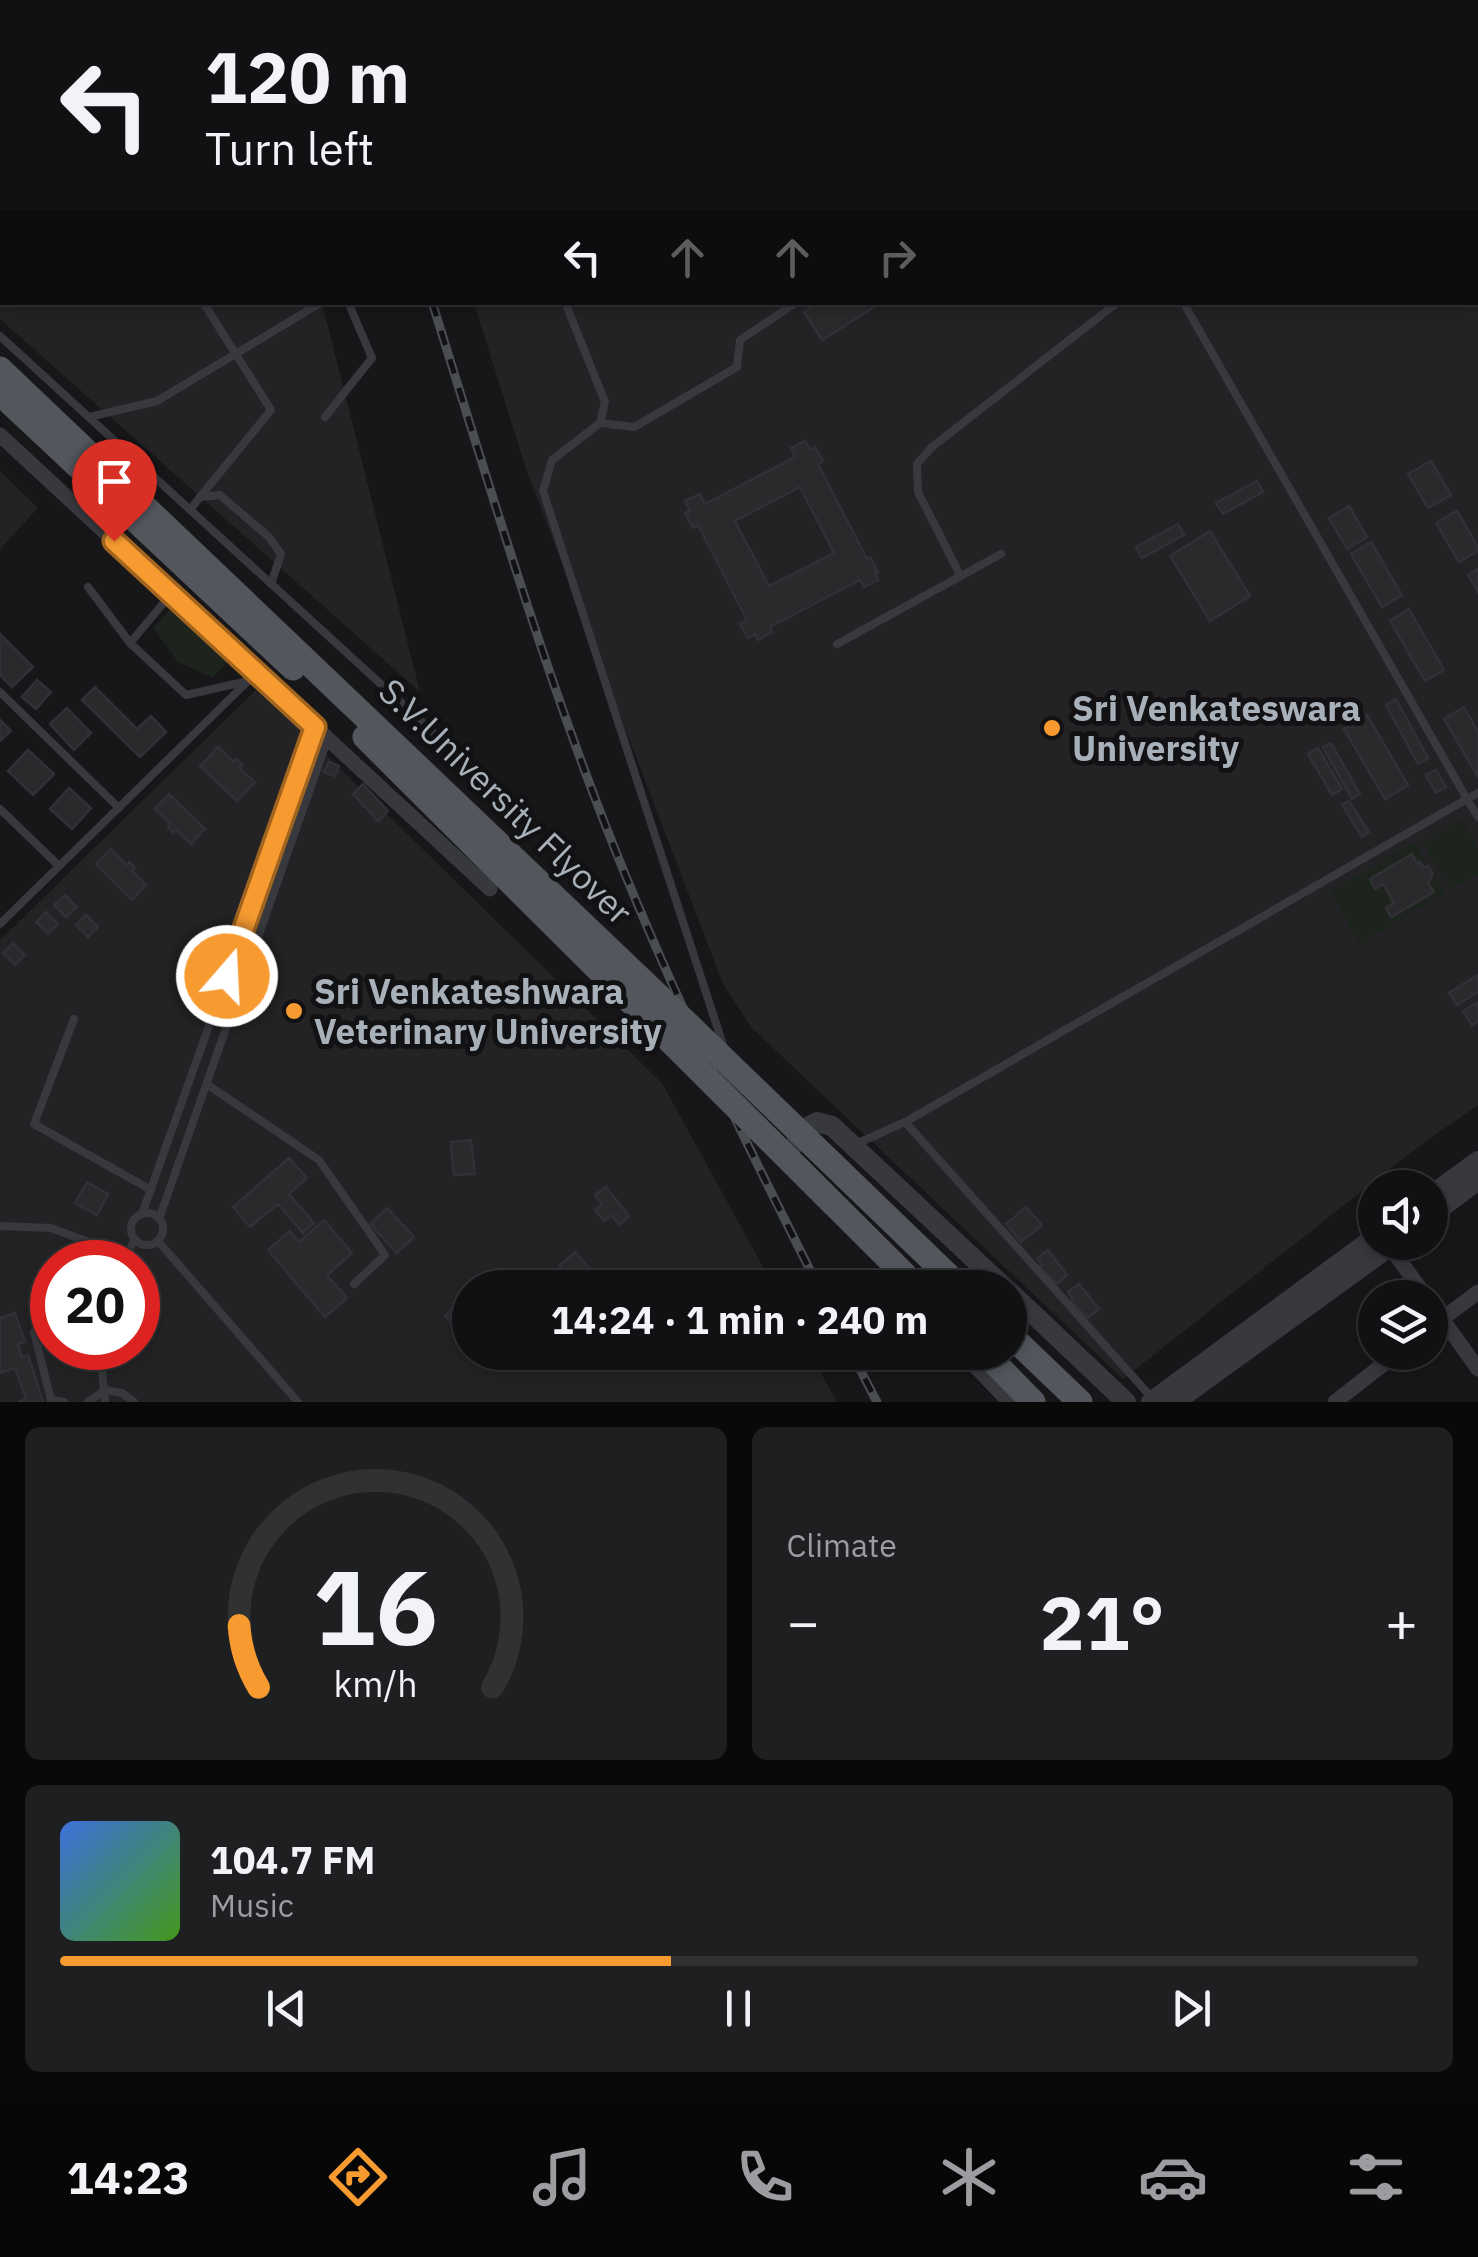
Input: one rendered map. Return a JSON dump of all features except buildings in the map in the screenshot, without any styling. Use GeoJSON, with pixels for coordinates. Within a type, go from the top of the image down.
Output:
{"type":"FeatureCollection","features":[{"type":"Feature","properties":{"kind":"main road","name":"S.V.University Flyover"},"geometry":{"type":"LineString","coordinates":[[0,368],[942,1270]]}},
{"type":"Feature","properties":{"kind":"main road","name":"S.V.University Flyover"},"geometry":{"type":"LineString","coordinates":[[0,394],[344,716],[900,1270]]}},
{"type":"Feature","properties":{"kind":"main road"},"geometry":{"type":"LineString","coordinates":[[1027,1351],[1080,1402]]}},
{"type":"Feature","properties":{"kind":"main road"},"geometry":{"type":"LineString","coordinates":[[1002,1370],[1034,1402]]}},
{"type":"Feature","properties":{"kind":"street"},"geometry":{"type":"LineString","coordinates":[[0,435],[172,594],[252,676],[322,733],[490,889]]}},
{"type":"Feature","properties":{"kind":"street"},"geometry":{"type":"LineString","coordinates":[[884,1270],[798,1180],[788,1162],[794,1144],[806,1128],[817,1122],[832,1126],[854,1145],[986,1270]]}},
{"type":"Feature","properties":{"kind":"street"},"geometry":{"type":"LineString","coordinates":[[1448,1182],[1478,1160]]}},
{"type":"Feature","properties":{"kind":"street"},"geometry":{"type":"LineString","coordinates":[[1448,1202],[1478,1180]]}},
{"type":"Feature","properties":{"kind":"street"},"geometry":{"type":"LineString","coordinates":[[1160,1401],[1361,1260]]}},
{"type":"Feature","properties":{"kind":"street"},"geometry":{"type":"LineString","coordinates":[[1448,1315],[1478,1292]]}},
{"type":"Feature","properties":{"kind":"street"},"geometry":{"type":"LineString","coordinates":[[1027,1309],[1126,1402]]}},
{"type":"Feature","properties":{"kind":"street"},"geometry":{"type":"LineString","coordinates":[[1448,1337],[1478,1369]]}},
{"type":"Feature","properties":{"kind":"street"},"geometry":{"type":"LineString","coordinates":[[983,1370],[1014,1402]]}},
{"type":"Feature","properties":{"kind":"street"},"geometry":{"type":"LineString","coordinates":[[1335,1402],[1376,1370]]}},
{"type":"Feature","properties":{"kind":"lane"},"geometry":{"type":"LineString","coordinates":[[190,510],[272,410],[205,305]]}},
{"type":"Feature","properties":{"kind":"lane"},"geometry":{"type":"LineString","coordinates":[[89,417],[157,401],[317,305]]}},
{"type":"Feature","properties":{"kind":"lane"},"geometry":{"type":"LineString","coordinates":[[326,417],[372,358],[349,305]]}},
{"type":"Feature","properties":{"kind":"lane"},"geometry":{"type":"LineString","coordinates":[[566,305],[605,402],[600,423],[552,460],[543,491],[734,1079]]}},
{"type":"Feature","properties":{"kind":"lane"},"geometry":{"type":"LineString","coordinates":[[600,423],[634,426],[737,368],[740,340],[792,305]]}},
{"type":"Feature","properties":{"kind":"lane"},"geometry":{"type":"LineString","coordinates":[[960,575],[918,492],[917,464],[932,447],[1114,305]]}},
{"type":"Feature","properties":{"kind":"lane"},"geometry":{"type":"LineString","coordinates":[[1185,305],[1478,817]]}},
{"type":"Feature","properties":{"kind":"lane"},"geometry":{"type":"LineString","coordinates":[[0,336],[430,729],[511,809]]}},
{"type":"Feature","properties":{"kind":"lane"},"geometry":{"type":"LineString","coordinates":[[200,497],[220,495],[269,537],[281,554],[271,584]]}},
{"type":"Feature","properties":{"kind":"lane"},"geometry":{"type":"LineString","coordinates":[[837,644],[1001,554]]}},
{"type":"Feature","properties":{"kind":"lane"},"geometry":{"type":"LineString","coordinates":[[88,587],[130,643],[186,695],[252,676]]}},
{"type":"Feature","properties":{"kind":"lane"},"geometry":{"type":"LineString","coordinates":[[130,643],[172,594]]}},
{"type":"Feature","properties":{"kind":"lane"},"geometry":{"type":"LineString","coordinates":[[2,918],[252,676]]}},
{"type":"Feature","properties":{"kind":"lane"},"geometry":{"type":"LineString","coordinates":[[0,692],[119,808]]}},
{"type":"Feature","properties":{"kind":"lane"},"geometry":{"type":"LineString","coordinates":[[159,1220],[208,1085],[322,733]]}},
{"type":"Feature","properties":{"kind":"lane"},"geometry":{"type":"LineString","coordinates":[[135,1239],[132,1225],[142,1214],[322,733]]}},
{"type":"Feature","properties":{"kind":"lane"},"geometry":{"type":"LineString","coordinates":[[854,1145],[905,1122],[1478,793]]}},
{"type":"Feature","properties":{"kind":"lane"},"geometry":{"type":"LineString","coordinates":[[0,809],[59,866]]}},
{"type":"Feature","properties":{"kind":"lane"},"geometry":{"type":"LineString","coordinates":[[74,1019],[34,1124],[150,1190]]}},
{"type":"Feature","properties":{"kind":"lane"},"geometry":{"type":"LineString","coordinates":[[208,1085],[322,1163],[385,1255],[354,1284]]}},
{"type":"Feature","properties":{"kind":"lane"},"geometry":{"type":"LineString","coordinates":[[740,1098],[746,1116],[761,1138],[788,1162]]}},
{"type":"Feature","properties":{"kind":"lane"},"geometry":{"type":"LineString","coordinates":[[905,1122],[1160,1401]]}},
{"type":"Feature","properties":{"kind":"lane"},"geometry":{"type":"LineString","coordinates":[[142,1214],[152,1214],[159,1220],[162,1231],[158,1240]]}},
{"type":"Feature","properties":{"kind":"lane"},"geometry":{"type":"LineString","coordinates":[[0,1226],[51,1228],[79,1240]]}},
{"type":"Feature","properties":{"kind":"lane"},"geometry":{"type":"LineString","coordinates":[[160,1243],[298,1402]]}},
{"type":"Feature","properties":{"kind":"lane"},"geometry":{"type":"LineString","coordinates":[[44,1370],[51,1400],[64,1402]]}},
{"type":"Feature","properties":{"kind":"lane"},"geometry":{"type":"LineString","coordinates":[[103,1370],[105,1402]]}},
{"type":"Feature","properties":{"kind":"lane"},"geometry":{"type":"LineString","coordinates":[[88,1402],[105,1390],[134,1402]]}},
{"type":"Feature","properties":{"kind":"shaded area"},"geometry":{"type":"Polygon","coordinates":[[[0,305],[323,305],[420,692],[0,319],[0,305]]]}},
{"type":"Feature","properties":{"kind":"shaded area","name":"Sri Venkateswara University"},"geometry":{"type":"Polygon","coordinates":[[[475,305],[1478,305],[1478,1105],[1389,1170],[1358,1170],[1358,1194],[1123,1379],[1027,1288],[1027,1270],[1008,1270],[751,1027],[723,984],[527,472],[475,305]]]}},
{"type":"Feature","properties":{"kind":"shaded area"},"geometry":{"type":"Polygon","coordinates":[[[0,471],[38,508],[0,549],[0,471]]]}},
{"type":"Feature","properties":{"kind":"shaded area"},"geometry":{"type":"Polygon","coordinates":[[[177,602],[234,654],[213,678],[178,662],[153,628],[177,602]]]}},
{"type":"Feature","properties":{"kind":"shaded area","name":"Sri Venkateshwara Veterinary University"},"geometry":{"type":"Polygon","coordinates":[[[258,688],[662,1083],[765,1270],[452,1270],[452,1370],[819,1370],[837,1402],[0,1402],[0,940],[258,688]]]}},
{"type":"Feature","properties":{"kind":"shaded area"},"geometry":{"type":"Polygon","coordinates":[[[1462,820],[1478,849],[1478,874],[1450,889],[1423,842],[1462,820]]]}},
{"type":"Feature","properties":{"kind":"shaded area"},"geometry":{"type":"Polygon","coordinates":[[[1415,842],[1445,893],[1360,944],[1330,892],[1415,842]]]}},
{"type":"Feature","properties":{"kind":"railway"},"geometry":{"type":"LineString","coordinates":[[433,305],[532,619],[622,868],[731,1109],[810,1270]]}},
{"type":"Feature","properties":{"kind":"railway"},"geometry":{"type":"LineString","coordinates":[[860,1370],[877,1402]]}},
{"type":"Feature","properties":{"kind":"place","name":"Sri Venkateswara University"},"geometry":{"type":"Point","coordinates":[1052,728]}},
{"type":"Feature","properties":{"kind":"place","name":"Sri Venkateshwara Veterinary University"},"geometry":{"type":"Point","coordinates":[294,1011]}},
{"type":"Feature","properties":{"kind":"route"},"geometry":{"type":"LineString","coordinates":[[114,541],[315,727],[227,976]]}}]}
